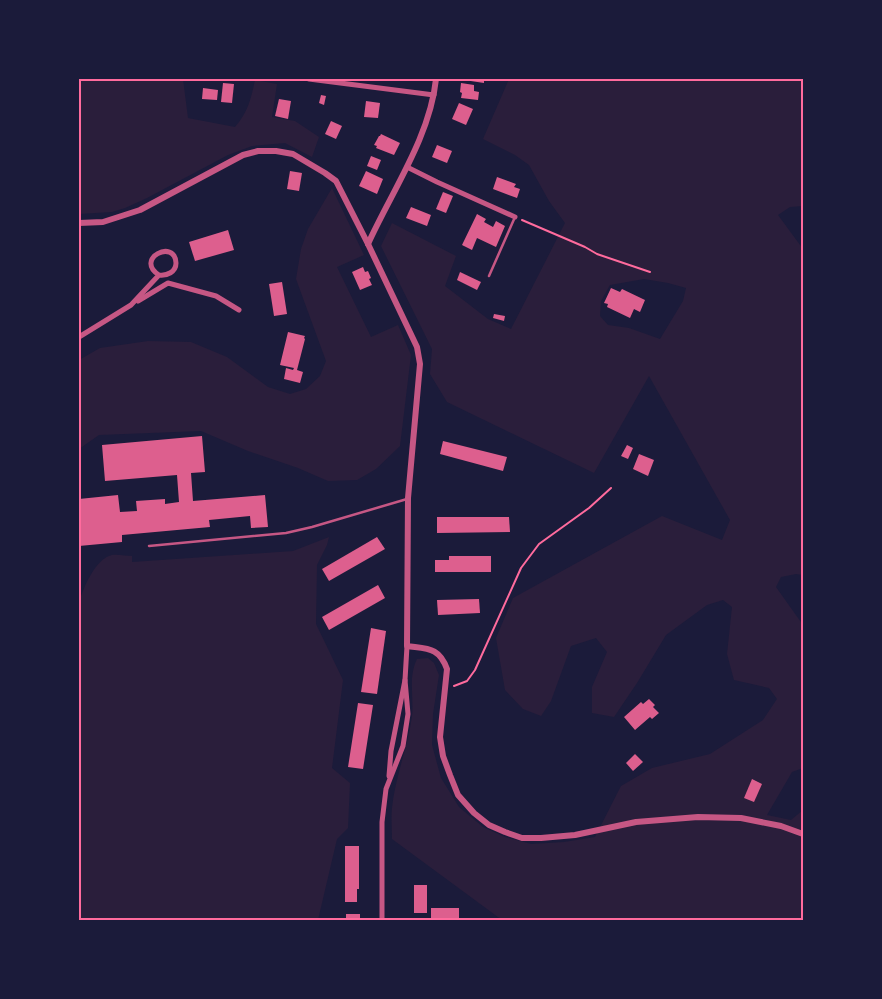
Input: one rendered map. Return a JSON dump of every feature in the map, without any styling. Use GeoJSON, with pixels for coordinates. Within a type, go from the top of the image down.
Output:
{"type":"FeatureCollection","features":[{"type":"Feature","properties":{"kind":"street"},"geometry":{"type":"LineString","coordinates":[[308,79],[434,95]]}},
{"type":"Feature","properties":{"kind":"street"},"geometry":{"type":"LineString","coordinates":[[368,244],[407,167],[430,112],[436,79]]}},
{"type":"Feature","properties":{"kind":"street"},"geometry":{"type":"LineString","coordinates":[[79,223],[103,222],[140,210],[243,155],[258,151],[294,154],[336,181],[417,347],[420,364],[408,498],[405,680],[391,751],[388,782]]}},
{"type":"Feature","properties":{"kind":"street"},"geometry":{"type":"LineString","coordinates":[[407,167],[515,217]]}},
{"type":"Feature","properties":{"kind":"street"},"geometry":{"type":"LineString","coordinates":[[163,251],[172,254],[176,263],[173,272],[164,276],[159,275],[152,268],[152,259],[158,252],[163,251]]}},
{"type":"Feature","properties":{"kind":"street"},"geometry":{"type":"LineString","coordinates":[[131,305],[159,275]]}},
{"type":"Feature","properties":{"kind":"street"},"geometry":{"type":"LineString","coordinates":[[79,337],[168,283],[216,296],[239,310]]}},
{"type":"Feature","properties":{"kind":"street"},"geometry":{"type":"LineString","coordinates":[[407,646],[435,651],[443,659],[447,669],[440,737],[443,756],[458,794],[474,813],[489,825],[522,838],[541,838],[575,835],[636,822],[698,817],[741,818],[781,826],[803,834]]}},
{"type":"Feature","properties":{"kind":"street"},"geometry":{"type":"LineString","coordinates":[[382,920],[382,822],[386,789],[403,746],[408,714],[405,680]]}},
{"type":"Feature","properties":{"kind":"lane"},"geometry":{"type":"LineString","coordinates":[[489,276],[515,217]]}},
{"type":"Feature","properties":{"kind":"lane"},"geometry":{"type":"LineString","coordinates":[[149,546],[286,533],[408,498]]}},
{"type":"Feature","properties":{"kind":"path"},"geometry":{"type":"LineString","coordinates":[[515,217],[597,254],[650,272]]}},
{"type":"Feature","properties":{"kind":"path"},"geometry":{"type":"LineString","coordinates":[[444,690],[467,681],[475,670],[521,568],[539,544],[589,508],[611,488]]}},
{"type":"Feature","properties":{"kind":"shaded area"},"geometry":{"type":"Polygon","coordinates":[[[79,79],[183,79],[188,118],[235,127],[248,105],[255,80],[277,84],[272,117],[295,121],[319,137],[312,157],[285,143],[252,146],[228,155],[125,208],[112,212],[79,214],[79,79]]]}},
{"type":"Feature","properties":{"kind":"shaded area"},"geometry":{"type":"Polygon","coordinates":[[[509,79],[803,79],[803,206],[790,207],[778,215],[803,249],[803,575],[796,574],[781,577],[776,587],[803,625],[803,768],[792,772],[767,815],[791,820],[803,810],[803,920],[502,920],[392,839],[394,796],[410,728],[413,673],[417,659],[428,658],[434,663],[439,675],[433,714],[432,745],[441,778],[459,807],[483,827],[505,837],[531,844],[564,842],[595,837],[621,786],[652,768],[710,754],[763,720],[777,699],[769,688],[734,680],[727,654],[732,607],[723,600],[707,605],[666,635],[614,717],[592,713],[592,687],[607,652],[596,638],[571,646],[551,701],[541,716],[523,709],[505,690],[496,638],[513,598],[662,516],[722,540],[730,520],[649,376],[594,473],[447,402],[430,374],[432,349],[381,246],[392,223],[456,256],[445,286],[488,319],[511,329],[565,223],[549,201],[529,165],[515,155],[483,139],[509,79]],[[644,279],[610,285],[601,301],[600,316],[608,325],[629,328],[660,339],[683,301],[686,288],[644,279]]]}},
{"type":"Feature","properties":{"kind":"shaded area"},"geometry":{"type":"Polygon","coordinates":[[[332,188],[364,255],[337,267],[371,337],[398,325],[411,355],[400,446],[376,469],[357,480],[328,481],[201,431],[99,435],[79,449],[79,360],[100,348],[148,341],[191,342],[227,357],[268,387],[290,394],[306,389],[320,376],[326,361],[296,279],[301,249],[308,229],[332,188]]]}},
{"type":"Feature","properties":{"kind":"shaded area"},"geometry":{"type":"Polygon","coordinates":[[[329,537],[317,565],[316,624],[343,680],[332,768],[350,783],[348,828],[337,839],[318,920],[79,920],[79,602],[91,574],[100,562],[112,555],[132,556],[132,562],[293,551],[329,537]]]}},
{"type":"Feature","properties":{"kind":"building"},"geometry":{"type":"Polygon","coordinates":[[[484,79],[484,83],[464,80],[484,79]]]}},
{"type":"Feature","properties":{"kind":"building"},"geometry":{"type":"Polygon","coordinates":[[[223,83],[234,84],[232,103],[221,102],[223,83]]]}},
{"type":"Feature","properties":{"kind":"building"},"geometry":{"type":"Polygon","coordinates":[[[461,83],[474,85],[474,91],[479,92],[478,100],[461,98],[461,83]]]}},
{"type":"Feature","properties":{"kind":"building"},"geometry":{"type":"Polygon","coordinates":[[[203,88],[218,90],[217,100],[202,99],[203,88]]]}},
{"type":"Feature","properties":{"kind":"building"},"geometry":{"type":"Polygon","coordinates":[[[321,95],[326,96],[324,105],[319,103],[321,95]]]}},
{"type":"Feature","properties":{"kind":"building"},"geometry":{"type":"Polygon","coordinates":[[[279,99],[291,101],[288,119],[275,116],[279,99]]]}},
{"type":"Feature","properties":{"kind":"building"},"geometry":{"type":"Polygon","coordinates":[[[366,101],[380,103],[378,118],[364,117],[366,101]]]}},
{"type":"Feature","properties":{"kind":"building"},"geometry":{"type":"Polygon","coordinates":[[[459,103],[473,109],[466,125],[452,119],[459,103]]]}},
{"type":"Feature","properties":{"kind":"building"},"geometry":{"type":"Polygon","coordinates":[[[331,121],[342,126],[336,139],[325,134],[331,121]]]}},
{"type":"Feature","properties":{"kind":"building"},"geometry":{"type":"Polygon","coordinates":[[[381,134],[400,143],[394,155],[376,148],[377,146],[374,145],[381,134]]]}},
{"type":"Feature","properties":{"kind":"building"},"geometry":{"type":"Polygon","coordinates":[[[437,145],[452,151],[447,163],[432,157],[437,145]]]}},
{"type":"Feature","properties":{"kind":"building"},"geometry":{"type":"Polygon","coordinates":[[[371,156],[381,160],[377,170],[367,166],[371,156]]]}},
{"type":"Feature","properties":{"kind":"building"},"geometry":{"type":"Polygon","coordinates":[[[290,171],[302,173],[299,191],[287,189],[290,171]]]}},
{"type":"Feature","properties":{"kind":"building"},"geometry":{"type":"Polygon","coordinates":[[[366,171],[383,179],[377,194],[359,186],[366,171]]]}},
{"type":"Feature","properties":{"kind":"building"},"geometry":{"type":"Polygon","coordinates":[[[497,177],[516,184],[514,187],[520,189],[517,198],[493,189],[497,177]]]}},
{"type":"Feature","properties":{"kind":"building"},"geometry":{"type":"Polygon","coordinates":[[[443,192],[453,196],[446,213],[436,209],[443,192]]]}},
{"type":"Feature","properties":{"kind":"building"},"geometry":{"type":"Polygon","coordinates":[[[411,207],[431,215],[427,226],[406,218],[411,207]]]}},
{"type":"Feature","properties":{"kind":"building"},"geometry":{"type":"Polygon","coordinates":[[[477,214],[486,219],[484,222],[493,227],[496,221],[505,226],[496,247],[477,238],[472,250],[462,245],[477,214]]]}},
{"type":"Feature","properties":{"kind":"building"},"geometry":{"type":"Polygon","coordinates":[[[228,230],[234,250],[195,261],[189,242],[228,230]]]}},
{"type":"Feature","properties":{"kind":"building"},"geometry":{"type":"Polygon","coordinates":[[[363,267],[365,272],[368,271],[372,285],[360,290],[352,272],[363,267]]]}},
{"type":"Feature","properties":{"kind":"building"},"geometry":{"type":"Polygon","coordinates":[[[460,272],[481,282],[477,290],[457,280],[460,272]]]}},
{"type":"Feature","properties":{"kind":"building"},"geometry":{"type":"Polygon","coordinates":[[[282,282],[287,314],[274,316],[269,284],[282,282]]]}},
{"type":"Feature","properties":{"kind":"building"},"geometry":{"type":"Polygon","coordinates":[[[611,288],[620,292],[622,289],[645,300],[640,312],[634,309],[630,318],[607,307],[608,304],[604,303],[611,288]]]}},
{"type":"Feature","properties":{"kind":"building"},"geometry":{"type":"Polygon","coordinates":[[[494,314],[505,316],[504,321],[493,318],[494,314]]]}},
{"type":"Feature","properties":{"kind":"building"},"geometry":{"type":"Polygon","coordinates":[[[288,332],[305,336],[297,370],[303,372],[300,383],[284,379],[286,368],[293,370],[294,368],[280,365],[288,332]]]}},
{"type":"Feature","properties":{"kind":"building"},"geometry":{"type":"Polygon","coordinates":[[[202,436],[205,472],[191,473],[193,501],[265,495],[268,527],[251,528],[250,516],[209,520],[210,527],[122,535],[122,542],[79,546],[79,499],[118,495],[120,512],[137,511],[136,501],[165,499],[165,504],[179,502],[177,475],[105,481],[102,445],[202,436]]]}},
{"type":"Feature","properties":{"kind":"building"},"geometry":{"type":"Polygon","coordinates":[[[443,441],[507,457],[503,471],[440,454],[443,441]]]}},
{"type":"Feature","properties":{"kind":"building"},"geometry":{"type":"Polygon","coordinates":[[[627,445],[633,448],[628,459],[621,456],[627,445]]]}},
{"type":"Feature","properties":{"kind":"building"},"geometry":{"type":"Polygon","coordinates":[[[639,454],[654,460],[648,476],[633,469],[639,454]]]}},
{"type":"Feature","properties":{"kind":"building"},"geometry":{"type":"Polygon","coordinates":[[[437,517],[509,517],[510,532],[437,533],[437,517]]]}},
{"type":"Feature","properties":{"kind":"building"},"geometry":{"type":"Polygon","coordinates":[[[377,537],[385,549],[329,581],[322,569],[377,537]]]}},
{"type":"Feature","properties":{"kind":"building"},"geometry":{"type":"Polygon","coordinates":[[[449,556],[491,556],[491,572],[435,572],[435,560],[449,560],[449,556]]]}},
{"type":"Feature","properties":{"kind":"building"},"geometry":{"type":"Polygon","coordinates":[[[378,585],[385,598],[329,630],[322,617],[378,585]]]}},
{"type":"Feature","properties":{"kind":"building"},"geometry":{"type":"Polygon","coordinates":[[[479,599],[480,613],[438,615],[437,600],[479,599]]]}},
{"type":"Feature","properties":{"kind":"building"},"geometry":{"type":"Polygon","coordinates":[[[371,628],[386,631],[377,694],[361,692],[371,628]]]}},
{"type":"Feature","properties":{"kind":"building"},"geometry":{"type":"Polygon","coordinates":[[[649,699],[659,713],[652,719],[650,717],[635,730],[624,717],[641,702],[643,704],[649,699]]]}},
{"type":"Feature","properties":{"kind":"building"},"geometry":{"type":"Polygon","coordinates":[[[358,703],[373,705],[363,769],[348,767],[358,703]]]}},
{"type":"Feature","properties":{"kind":"building"},"geometry":{"type":"Polygon","coordinates":[[[635,754],[643,762],[633,771],[626,763],[635,754]]]}},
{"type":"Feature","properties":{"kind":"building"},"geometry":{"type":"Polygon","coordinates":[[[752,779],[762,784],[754,802],[744,798],[752,779]]]}},
{"type":"Feature","properties":{"kind":"building"},"geometry":{"type":"Polygon","coordinates":[[[345,846],[359,846],[359,889],[357,889],[357,902],[345,902],[345,846]]]}},
{"type":"Feature","properties":{"kind":"building"},"geometry":{"type":"Polygon","coordinates":[[[414,885],[427,885],[427,913],[414,913],[414,885]]]}},
{"type":"Feature","properties":{"kind":"building"},"geometry":{"type":"Polygon","coordinates":[[[431,908],[459,908],[459,920],[431,920],[431,908]]]}},
{"type":"Feature","properties":{"kind":"building"},"geometry":{"type":"Polygon","coordinates":[[[346,914],[360,914],[360,920],[346,920],[346,914]]]}}]}
